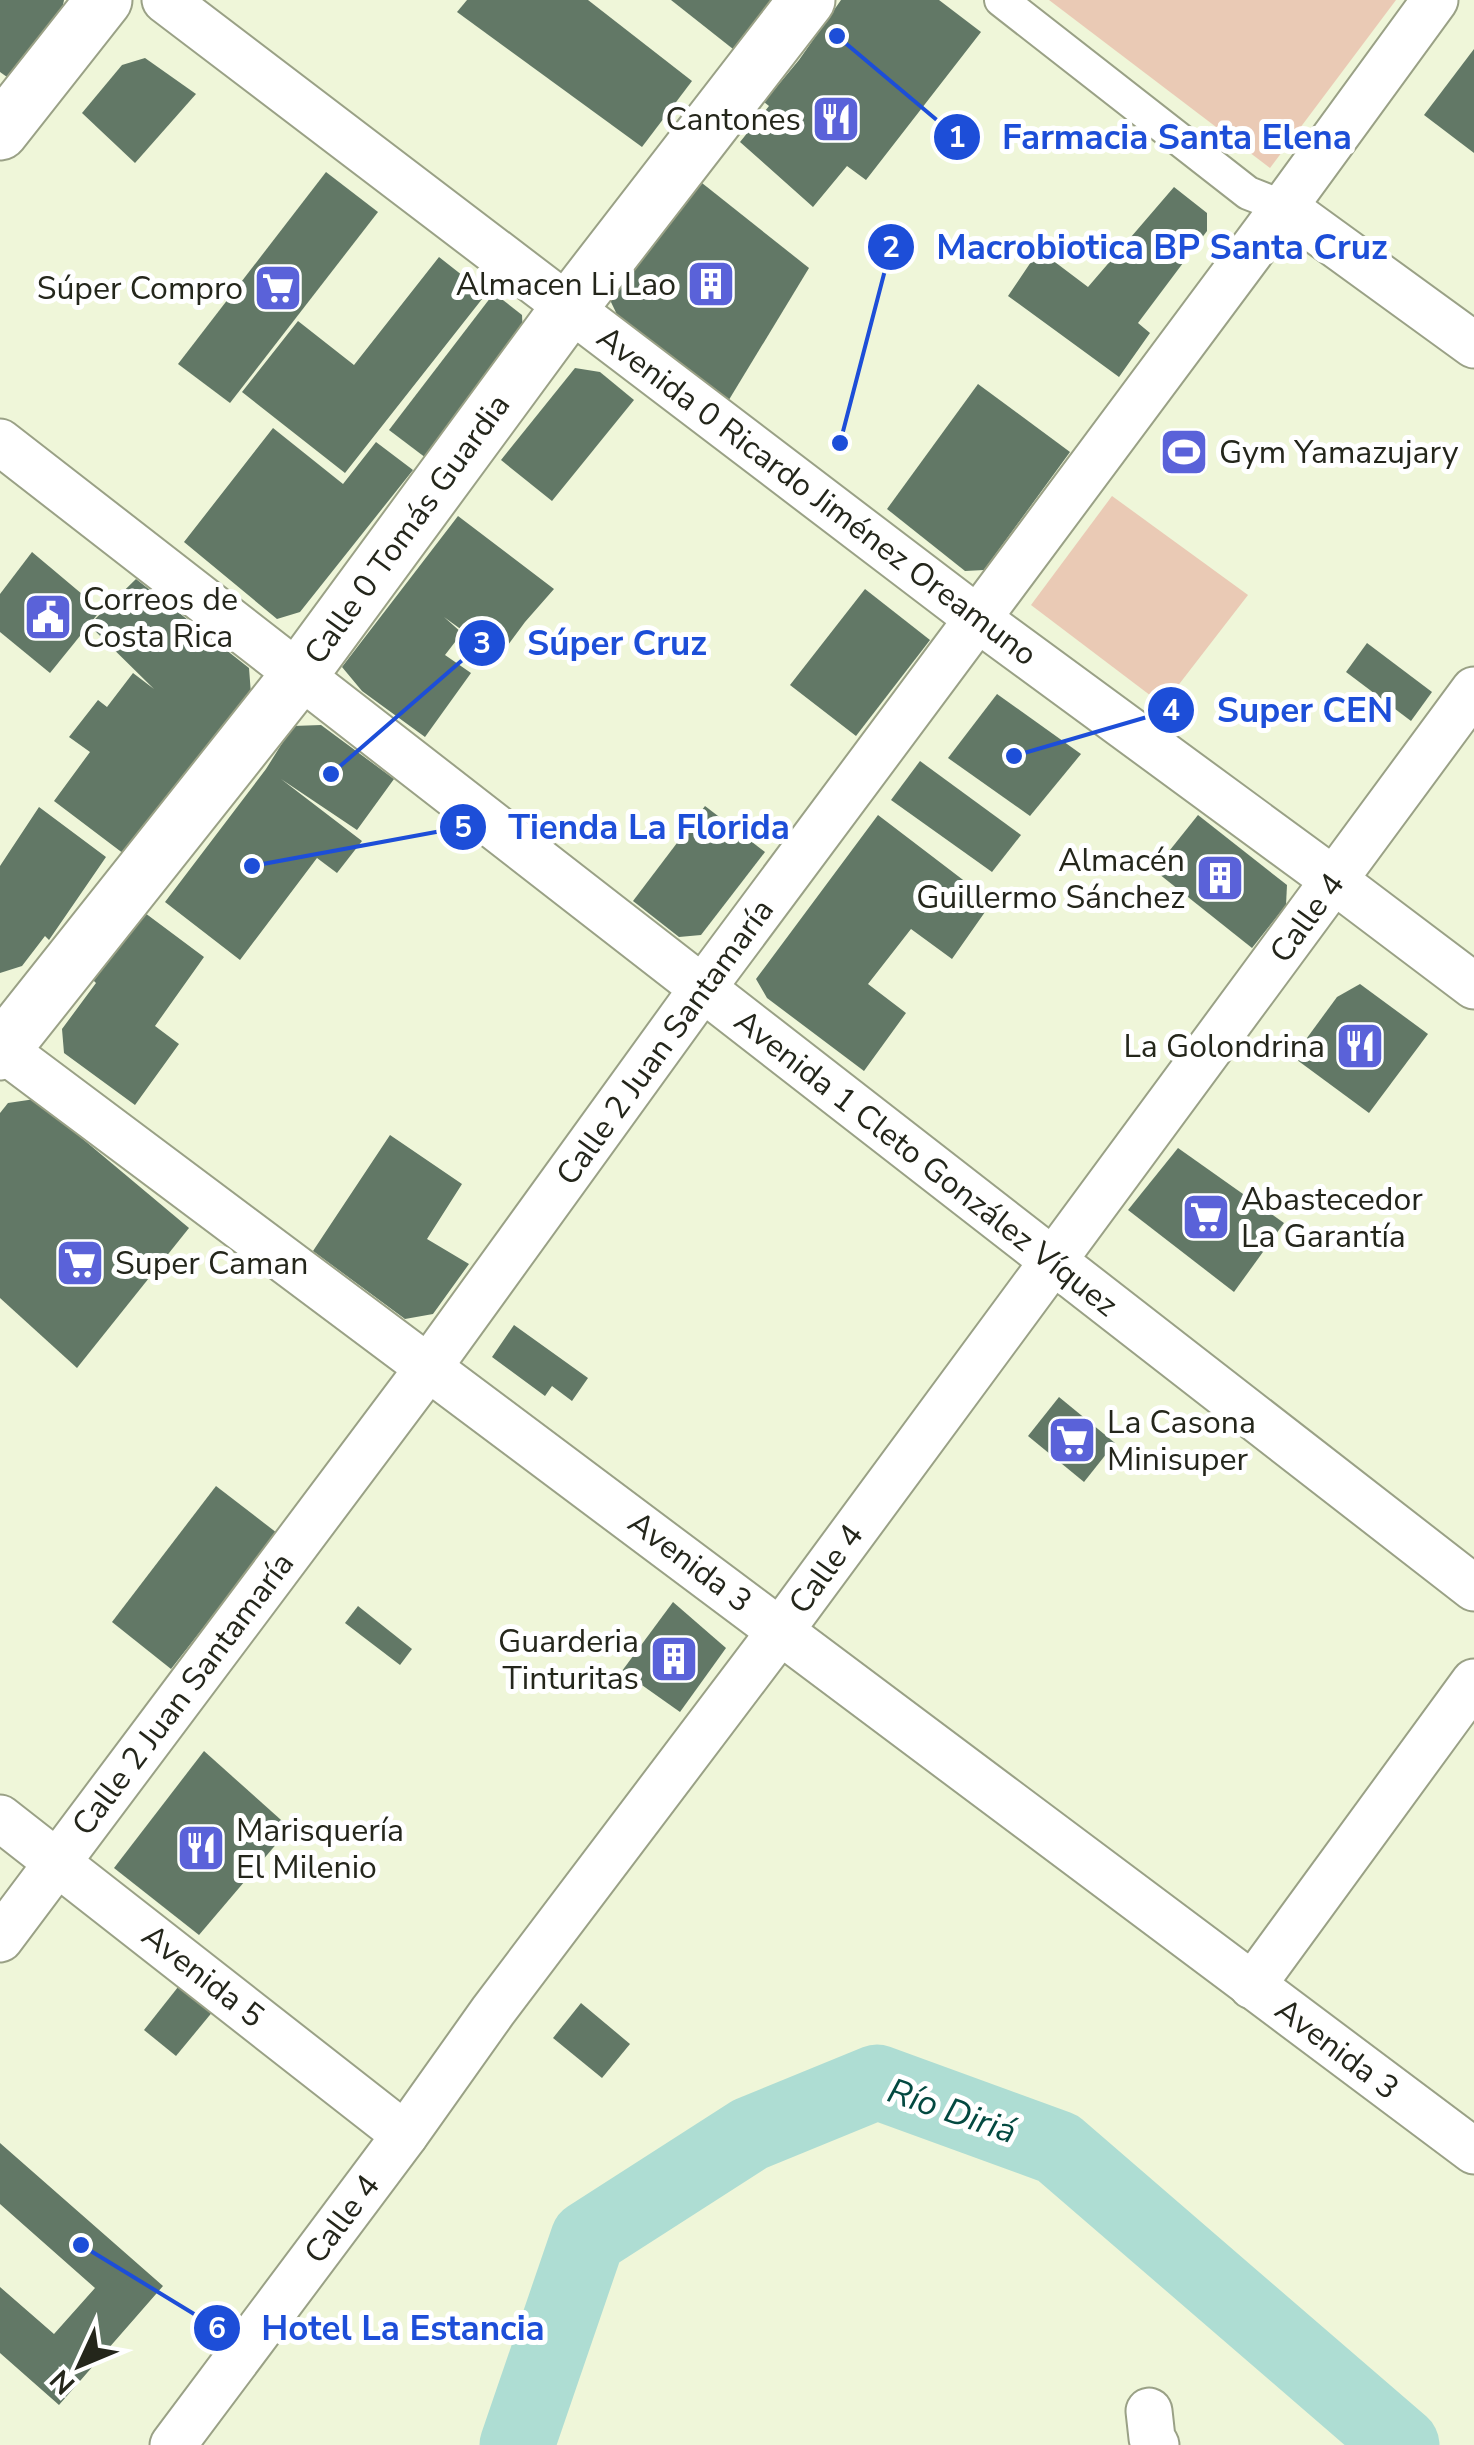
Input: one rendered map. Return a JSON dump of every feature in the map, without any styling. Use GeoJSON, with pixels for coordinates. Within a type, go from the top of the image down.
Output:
{"type":"FeatureCollection","features":[{"type":"Feature","properties":{"kind":"street"},"geometry":{"type":"LineString","coordinates":[[0,132],[104,0]]}},
{"type":"Feature","properties":{"kind":"street","name":"Avenida 0 Ricardo Jiménez Oreamuno"},"geometry":{"type":"LineString","coordinates":[[164,0],[978,619],[1474,986]]}},
{"type":"Feature","properties":{"kind":"street","name":"Calle 0 Tomás Guardia"},"geometry":{"type":"LineString","coordinates":[[1,1049],[300,674],[569,308],[807,0]]}},
{"type":"Feature","properties":{"kind":"street"},"geometry":{"type":"LineString","coordinates":[[1001,0],[1248,193],[1284,207],[1474,345]]}},
{"type":"Feature","properties":{"kind":"street","name":"Calle 2 Juan Santamaría"},"geometry":{"type":"LineString","coordinates":[[0,1939],[428,1368],[702,989],[1436,0]]}},
{"type":"Feature","properties":{"kind":"street","name":"Avenida 1 Cleto González Víquez"},"geometry":{"type":"LineString","coordinates":[[0,442],[1474,1588]]}},
{"type":"Feature","properties":{"kind":"street","name":"Calle 4"},"geometry":{"type":"LineString","coordinates":[[173,2445],[493,2011],[781,1630],[1474,690]]}},
{"type":"Feature","properties":{"kind":"street","name":"Avenida 3"},"geometry":{"type":"LineString","coordinates":[[1,1049],[1474,2150]]}},
{"type":"Feature","properties":{"kind":"street"},"geometry":{"type":"LineString","coordinates":[[1252,1986],[1474,1682]]}},
{"type":"Feature","properties":{"kind":"street","name":"Avenida 5"},"geometry":{"type":"LineString","coordinates":[[0,1818],[405,2135]]}},
{"type":"Feature","properties":{"kind":"shaded area"},"geometry":{"type":"Polygon","coordinates":[[[1049,0],[1396,0],[1270,168],[1049,0]]]}},
{"type":"Feature","properties":{"kind":"shaded area"},"geometry":{"type":"Polygon","coordinates":[[[1112,496],[1248,595],[1163,705],[1031,605],[1112,496]]]}},
{"type":"Feature","properties":{"kind":"building"},"geometry":{"type":"Polygon","coordinates":[[[0,0],[64,0],[62,10],[7,77],[0,72],[0,0]]]}},
{"type":"Feature","properties":{"kind":"building"},"geometry":{"type":"Polygon","coordinates":[[[467,0],[588,0],[692,81],[642,147],[457,12],[467,0]]]}},
{"type":"Feature","properties":{"kind":"building"},"geometry":{"type":"Polygon","coordinates":[[[671,0],[771,0],[733,49],[671,0]]]}},
{"type":"Feature","properties":{"kind":"building"},"geometry":{"type":"Polygon","coordinates":[[[841,0],[939,0],[981,32],[866,180],[847,166],[813,207],[740,142],[769,106],[764,102],[841,0]]]}},
{"type":"Feature","properties":{"kind":"building"},"geometry":{"type":"Polygon","coordinates":[[[1474,49],[1474,153],[1424,115],[1474,49]]]}},
{"type":"Feature","properties":{"kind":"building"},"geometry":{"type":"Polygon","coordinates":[[[145,58],[196,94],[135,163],[82,113],[122,65],[145,58]]]}},
{"type":"Feature","properties":{"kind":"building","name":"Súper Compro"},"geometry":{"type":"Polygon","coordinates":[[[326,172],[378,212],[230,403],[178,364],[326,172]]]}},
{"type":"Feature","properties":{"kind":"building","name":"Almacen Li Lao"},"geometry":{"type":"Polygon","coordinates":[[[702,183],[809,268],[727,403],[621,323],[610,300],[702,183]]]}},
{"type":"Feature","properties":{"kind":"building"},"geometry":{"type":"Polygon","coordinates":[[[1174,187],[1207,213],[1207,231],[1138,323],[1150,333],[1119,377],[1008,296],[1039,250],[1088,287],[1174,187]]]}},
{"type":"Feature","properties":{"kind":"building"},"geometry":{"type":"Polygon","coordinates":[[[439,257],[486,294],[345,473],[242,392],[298,321],[354,365],[439,257]]]}},
{"type":"Feature","properties":{"kind":"building"},"geometry":{"type":"Polygon","coordinates":[[[494,293],[522,315],[523,336],[426,458],[389,430],[494,293]]]}},
{"type":"Feature","properties":{"kind":"building"},"geometry":{"type":"Polygon","coordinates":[[[575,368],[600,372],[634,400],[552,501],[501,460],[575,368]]]}},
{"type":"Feature","properties":{"kind":"building"},"geometry":{"type":"Polygon","coordinates":[[[978,384],[1070,452],[984,570],[965,571],[887,509],[978,384]]]}},
{"type":"Feature","properties":{"kind":"building"},"geometry":{"type":"Polygon","coordinates":[[[273,428],[343,484],[376,442],[413,470],[300,612],[277,619],[184,542],[273,428]]]}},
{"type":"Feature","properties":{"kind":"building"},"geometry":{"type":"Polygon","coordinates":[[[458,516],[554,589],[499,657],[444,617],[462,633],[445,655],[471,673],[425,737],[362,691],[342,667],[458,516]]]}},
{"type":"Feature","properties":{"kind":"building","name":"Correos de Costa Rica"},"geometry":{"type":"Polygon","coordinates":[[[32,552],[101,610],[50,673],[0,632],[0,594],[32,552]]]}},
{"type":"Feature","properties":{"kind":"building"},"geometry":{"type":"Polygon","coordinates":[[[136,579],[249,668],[251,694],[128,857],[54,801],[90,752],[69,737],[98,700],[107,707],[133,673],[154,689],[89,625],[136,579]]]}},
{"type":"Feature","properties":{"kind":"building"},"geometry":{"type":"Polygon","coordinates":[[[865,589],[930,640],[856,736],[790,685],[865,589]]]}},
{"type":"Feature","properties":{"kind":"building"},"geometry":{"type":"Polygon","coordinates":[[[1367,643],[1432,692],[1411,721],[1346,672],[1367,643]]]}},
{"type":"Feature","properties":{"kind":"building"},"geometry":{"type":"Polygon","coordinates":[[[997,694],[1081,754],[1030,816],[948,758],[997,694]]]}},
{"type":"Feature","properties":{"kind":"building"},"geometry":{"type":"Polygon","coordinates":[[[321,725],[394,779],[357,830],[281,779],[362,841],[337,873],[317,858],[240,960],[165,902],[266,769],[293,726],[321,725]]]}},
{"type":"Feature","properties":{"kind":"building"},"geometry":{"type":"Polygon","coordinates":[[[920,761],[1021,835],[992,872],[891,800],[920,761]]]}},
{"type":"Feature","properties":{"kind":"building"},"geometry":{"type":"Polygon","coordinates":[[[705,806],[765,852],[701,935],[679,937],[633,901],[705,806]]]}},
{"type":"Feature","properties":{"kind":"building"},"geometry":{"type":"Polygon","coordinates":[[[39,807],[106,857],[49,940],[45,936],[22,966],[0,973],[0,866],[39,807]]]}},
{"type":"Feature","properties":{"kind":"building"},"geometry":{"type":"Polygon","coordinates":[[[878,815],[992,902],[952,959],[911,929],[868,984],[906,1013],[864,1071],[767,998],[756,979],[878,815]]]}},
{"type":"Feature","properties":{"kind":"building","name":"Almacén Guillermo Sánchez"},"geometry":{"type":"Polygon","coordinates":[[[1198,815],[1287,885],[1286,905],[1252,948],[1154,870],[1198,815]]]}},
{"type":"Feature","properties":{"kind":"building"},"geometry":{"type":"Polygon","coordinates":[[[141,910],[204,957],[155,1026],[179,1044],[135,1105],[64,1053],[62,1029],[141,910]]]}},
{"type":"Feature","properties":{"kind":"building","name":"La Golondrina"},"geometry":{"type":"Polygon","coordinates":[[[1360,984],[1428,1034],[1369,1113],[1293,1057],[1337,997],[1360,984]]]}},
{"type":"Feature","properties":{"kind":"building","name":"Super Caman"},"geometry":{"type":"Polygon","coordinates":[[[35,1099],[189,1228],[77,1368],[0,1298],[0,1113],[8,1103],[35,1099]]]}},
{"type":"Feature","properties":{"kind":"building"},"geometry":{"type":"Polygon","coordinates":[[[390,1135],[462,1184],[427,1239],[469,1264],[433,1314],[405,1319],[313,1251],[390,1135]]]}},
{"type":"Feature","properties":{"kind":"building","name":"Abastecedor La Garantía"},"geometry":{"type":"Polygon","coordinates":[[[1178,1148],[1284,1223],[1234,1292],[1128,1210],[1178,1148]]]}},
{"type":"Feature","properties":{"kind":"building"},"geometry":{"type":"Polygon","coordinates":[[[514,1325],[588,1378],[572,1401],[552,1386],[545,1396],[492,1357],[514,1325]]]}},
{"type":"Feature","properties":{"kind":"building","name":"La Casona Minisuper"},"geometry":{"type":"Polygon","coordinates":[[[1059,1397],[1115,1443],[1084,1482],[1028,1436],[1059,1397]]]}},
{"type":"Feature","properties":{"kind":"building"},"geometry":{"type":"Polygon","coordinates":[[[216,1486],[277,1533],[171,1669],[112,1622],[216,1486]]]}},
{"type":"Feature","properties":{"kind":"building","name":"Guarderia Tinturitas"},"geometry":{"type":"Polygon","coordinates":[[[673,1602],[726,1648],[680,1712],[622,1671],[673,1602]]]}},
{"type":"Feature","properties":{"kind":"building"},"geometry":{"type":"Polygon","coordinates":[[[358,1606],[412,1649],[400,1665],[345,1623],[358,1606]]]}},
{"type":"Feature","properties":{"kind":"building","name":"Marisquería El Milenio"},"geometry":{"type":"Polygon","coordinates":[[[204,1751],[290,1828],[199,1935],[114,1868],[204,1751]]]}},
{"type":"Feature","properties":{"kind":"building"},"geometry":{"type":"Polygon","coordinates":[[[182,1982],[214,2010],[176,2056],[144,2030],[182,1982]]]}},
{"type":"Feature","properties":{"kind":"building"},"geometry":{"type":"Polygon","coordinates":[[[581,2003],[630,2044],[602,2078],[553,2038],[581,2003]]]}},
{"type":"Feature","properties":{"kind":"building"},"geometry":{"type":"Polygon","coordinates":[[[0,2143],[163,2286],[59,2405],[0,2353],[0,2287],[54,2334],[95,2288],[0,2204],[0,2143]]]}},
{"type":"Feature","properties":{"kind":"waterway","name":"Río Diriá"},"geometry":{"type":"LineString","coordinates":[[517,2445],[588,2238],[750,2134],[877,2082],[1058,2148],[1402,2445]]}},
{"type":"Feature","properties":{"kind":"place","name":"Farmacia Santa Elena"},"geometry":{"type":"Point","coordinates":[837,36]}},
{"type":"Feature","properties":{"kind":"place","name":"Cantones"},"geometry":{"type":"Point","coordinates":[836,119]}},
{"type":"Feature","properties":{"kind":"place","name":"Almacen Li Lao"},"geometry":{"type":"Point","coordinates":[711,284]}},
{"type":"Feature","properties":{"kind":"place","name":"Súper Compro"},"geometry":{"type":"Point","coordinates":[278,288]}},
{"type":"Feature","properties":{"kind":"place","name":"Macrobiotica BP Santa Cruz"},"geometry":{"type":"Point","coordinates":[840,443]}},
{"type":"Feature","properties":{"kind":"place","name":"Gym Yamazujary"},"geometry":{"type":"Point","coordinates":[1184,452]}},
{"type":"Feature","properties":{"kind":"place","name":"Correos de Costa Rica"},"geometry":{"type":"Point","coordinates":[48,617]}},
{"type":"Feature","properties":{"kind":"place","name":"Super CEN"},"geometry":{"type":"Point","coordinates":[1014,756]}},
{"type":"Feature","properties":{"kind":"place","name":"Súper Cruz"},"geometry":{"type":"Point","coordinates":[331,774]}},
{"type":"Feature","properties":{"kind":"place","name":"Tienda La Florida"},"geometry":{"type":"Point","coordinates":[252,866]}},
{"type":"Feature","properties":{"kind":"place","name":"Almacén Guillermo Sánchez"},"geometry":{"type":"Point","coordinates":[1220,878]}},
{"type":"Feature","properties":{"kind":"place","name":"La Golondrina"},"geometry":{"type":"Point","coordinates":[1360,1046]}},
{"type":"Feature","properties":{"kind":"place","name":"Abastecedor La Garantía"},"geometry":{"type":"Point","coordinates":[1206,1217]}},
{"type":"Feature","properties":{"kind":"place","name":"Super Caman"},"geometry":{"type":"Point","coordinates":[80,1263]}},
{"type":"Feature","properties":{"kind":"place","name":"La Casona Minisuper"},"geometry":{"type":"Point","coordinates":[1072,1440]}},
{"type":"Feature","properties":{"kind":"place","name":"Guarderia Tinturitas"},"geometry":{"type":"Point","coordinates":[674,1659]}},
{"type":"Feature","properties":{"kind":"place","name":"Marisquería El Milenio"},"geometry":{"type":"Point","coordinates":[201,1848]}},
{"type":"Feature","properties":{"kind":"place","name":"Hotel La Estancia"},"geometry":{"type":"Point","coordinates":[81,2245]}}]}
